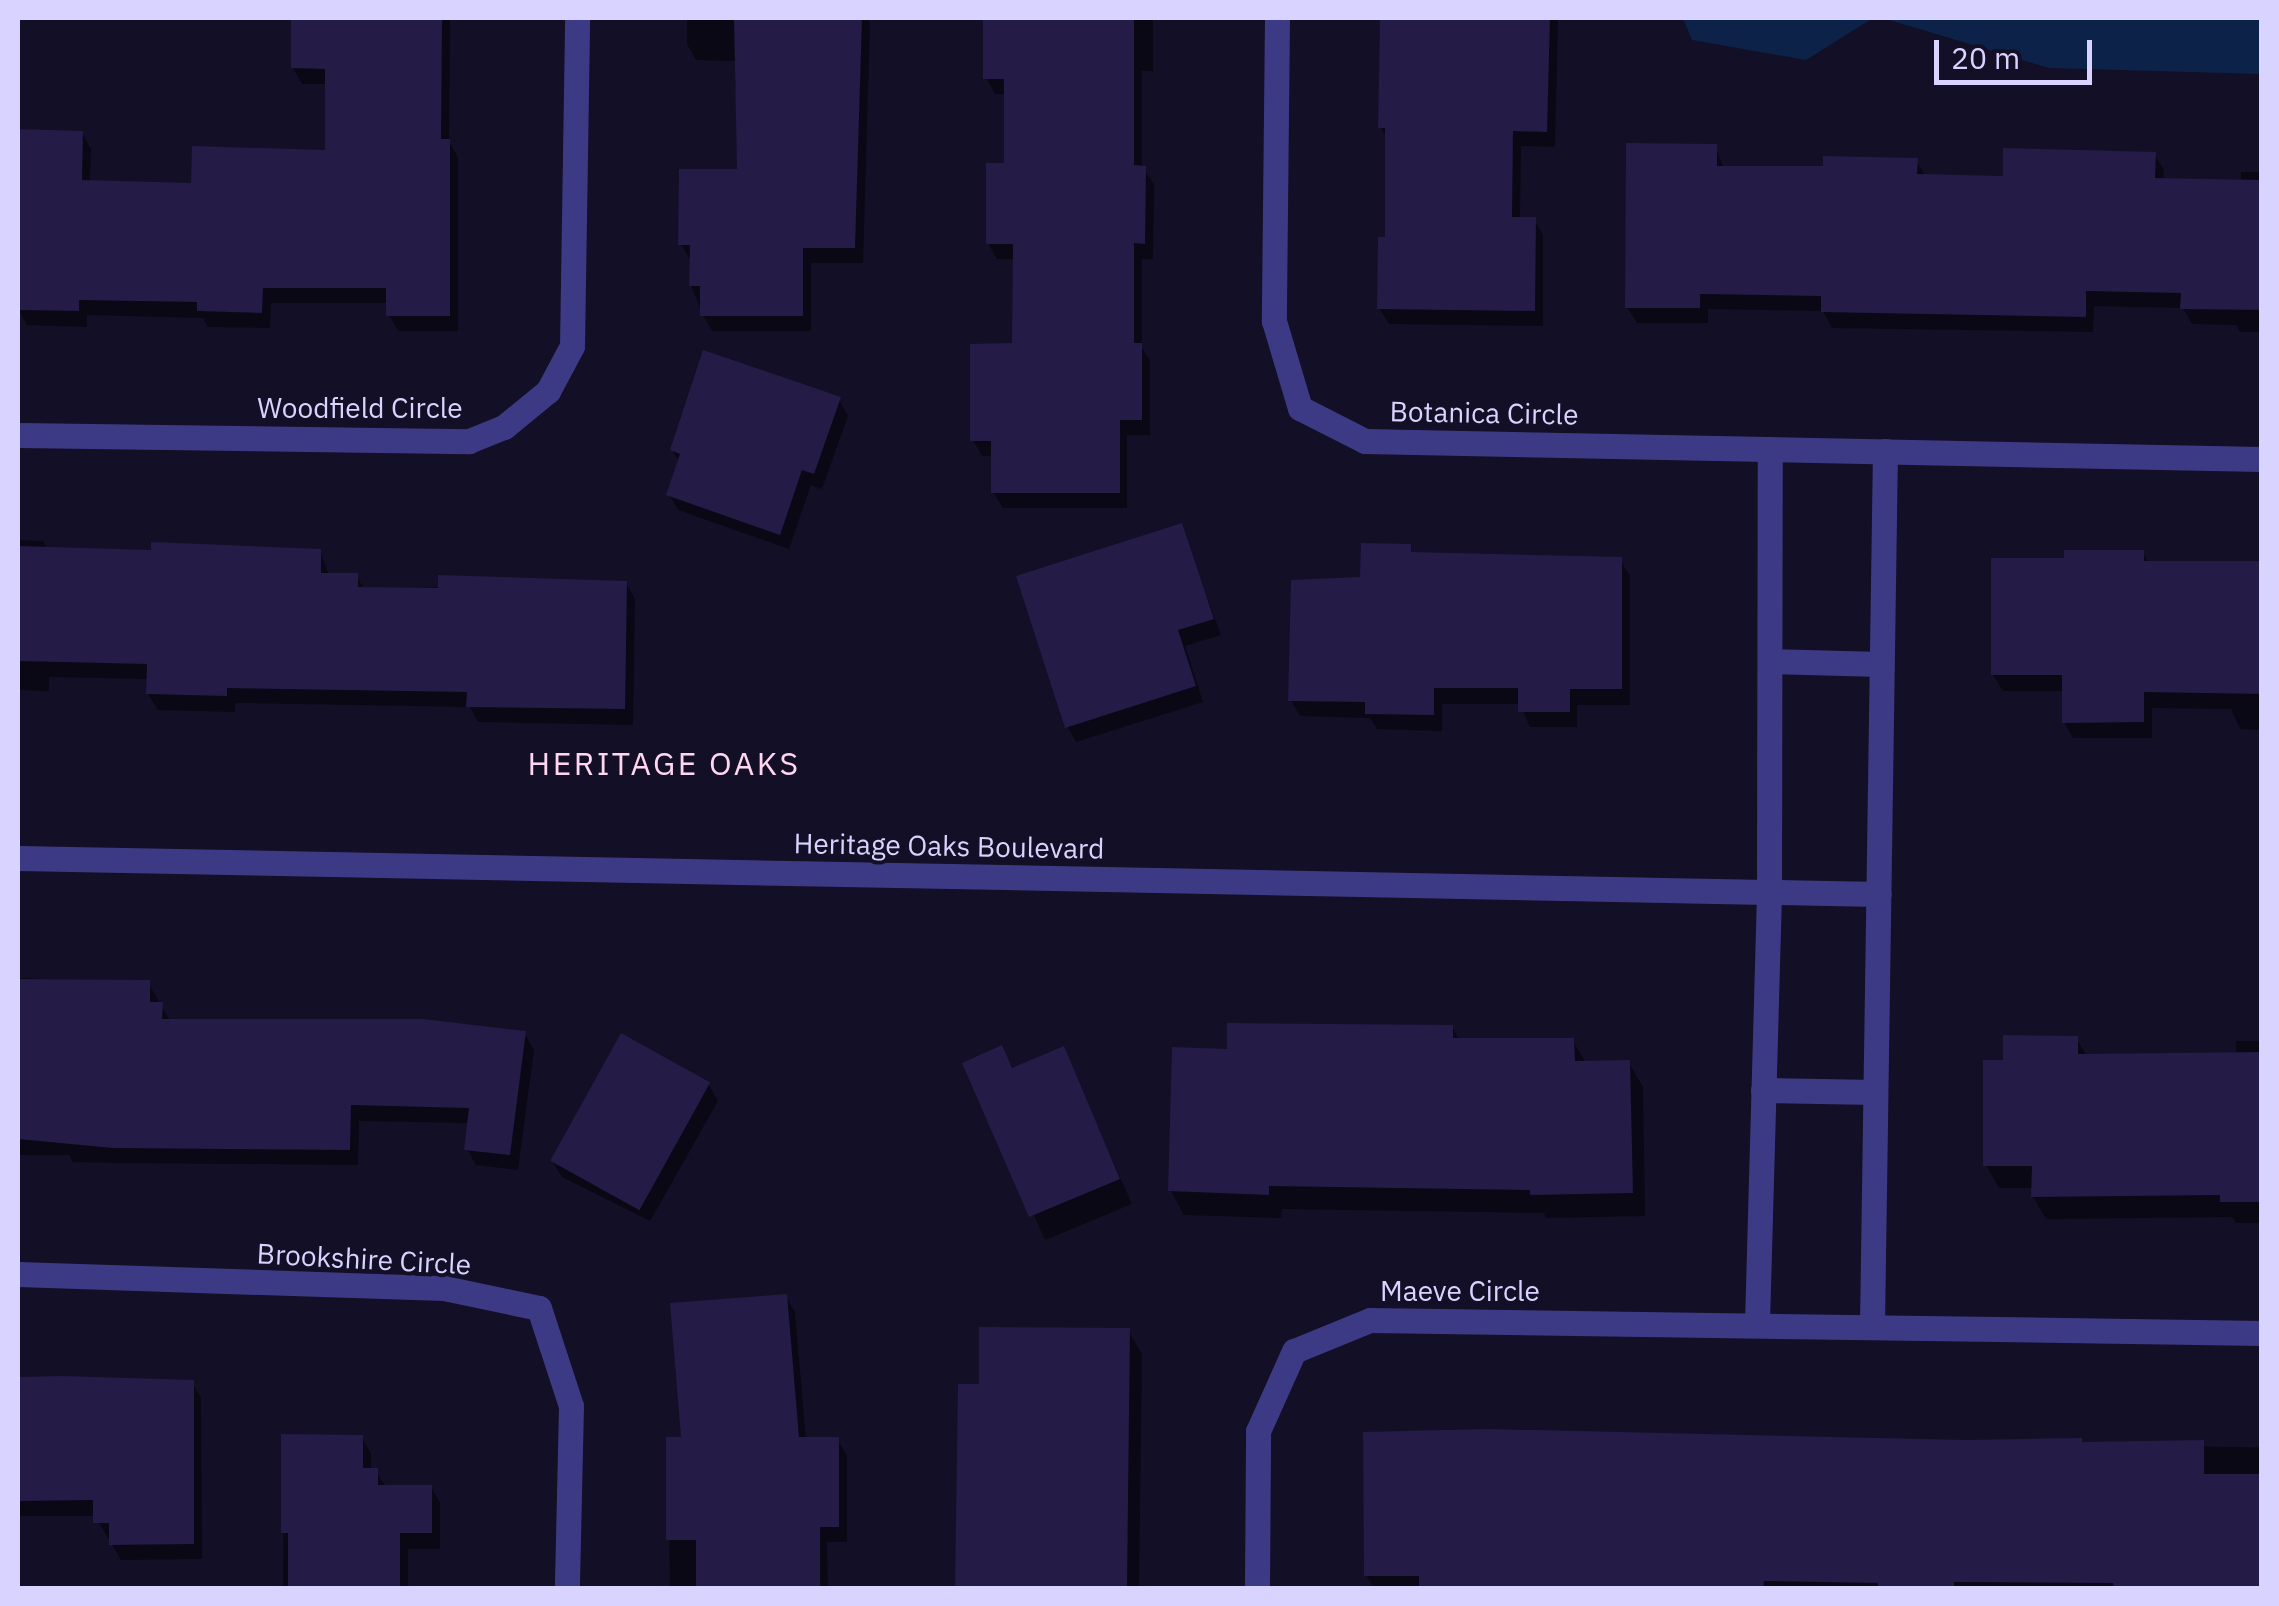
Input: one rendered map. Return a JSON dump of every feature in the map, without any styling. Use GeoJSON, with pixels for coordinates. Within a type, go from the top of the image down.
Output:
{"type":"FeatureCollection","features":[{"type":"Feature","properties":{"kind":"street","name":"Woodfield Circle"},"geometry":{"type":"LineString","coordinates":[[18,435],[469,441],[504,427],[548,390],[572,346],[577,18]]}},
{"type":"Feature","properties":{"kind":"street","name":"Botanica Circle"},"geometry":{"type":"LineString","coordinates":[[1277,18],[1274,321],[1300,408],[1365,441],[2262,459]]}},
{"type":"Feature","properties":{"kind":"street"},"geometry":{"type":"LineString","coordinates":[[1757,1323],[1769,892],[1770,449]]}},
{"type":"Feature","properties":{"kind":"street"},"geometry":{"type":"LineString","coordinates":[[1872,1325],[1885,451]]}},
{"type":"Feature","properties":{"kind":"street"},"geometry":{"type":"LineString","coordinates":[[1771,662],[1882,664]]}},
{"type":"Feature","properties":{"kind":"street","name":"Heritage Oaks Boulevard"},"geometry":{"type":"LineString","coordinates":[[18,858],[1879,894]]}},
{"type":"Feature","properties":{"kind":"street"},"geometry":{"type":"LineString","coordinates":[[1763,1090],[1874,1092]]}},
{"type":"Feature","properties":{"kind":"street","name":"Brookshire Circle"},"geometry":{"type":"LineString","coordinates":[[18,1274],[444,1288],[540,1308],[571,1406],[568,1588]]}},
{"type":"Feature","properties":{"kind":"street","name":"Maeve Circle"},"geometry":{"type":"LineString","coordinates":[[1256,1588],[1258,1431],[1294,1351],[1370,1320],[2262,1333]]}},
{"type":"Feature","properties":{"kind":"water"},"geometry":{"type":"Polygon","coordinates":[[[1683,18],[1873,18],[1806,60],[1692,40],[1683,18]]]}},
{"type":"Feature","properties":{"kind":"water"},"geometry":{"type":"Polygon","coordinates":[[[1883,18],[2261,18],[2261,74],[2049,68],[1883,18]]]}},
{"type":"Feature","properties":{"kind":"building"},"geometry":{"type":"Polygon","coordinates":[[[291,18],[442,18],[441,139],[450,139],[450,316],[386,316],[386,288],[263,288],[262,313],[197,311],[197,302],[79,300],[79,311],[18,310],[18,129],[83,131],[82,180],[191,183],[192,146],[325,150],[325,69],[291,68],[291,18]]]}},
{"type":"Feature","properties":{"kind":"building"},"geometry":{"type":"Polygon","coordinates":[[[734,18],[862,18],[855,248],[803,248],[803,316],[700,316],[700,286],[689,286],[690,245],[678,245],[679,169],[737,169],[734,18]]]}},
{"type":"Feature","properties":{"kind":"building"},"geometry":{"type":"Polygon","coordinates":[[[983,18],[1134,18],[1134,165],[1146,166],[1145,244],[1134,243],[1134,343],[1142,343],[1142,420],[1120,420],[1120,493],[991,493],[991,441],[970,441],[970,344],[1012,343],[1013,244],[986,244],[986,163],[1004,163],[1004,79],[983,79],[983,18]]]}},
{"type":"Feature","properties":{"kind":"building"},"geometry":{"type":"Polygon","coordinates":[[[1380,18],[1550,18],[1547,132],[1513,131],[1512,217],[1536,217],[1535,311],[1377,309],[1378,237],[1385,237],[1385,128],[1378,128],[1380,18]]]}},
{"type":"Feature","properties":{"kind":"building"},"geometry":{"type":"Polygon","coordinates":[[[1626,143],[1717,144],[1717,166],[1823,166],[1823,156],[1918,158],[1917,174],[2003,176],[2003,148],[2156,152],[2155,178],[2262,180],[2262,310],[2180,309],[2181,293],[2086,291],[2086,317],[1821,312],[1821,296],[1700,294],[1700,308],[1625,308],[1626,143]]]}},
{"type":"Feature","properties":{"kind":"building"},"geometry":{"type":"Polygon","coordinates":[[[703,350],[841,397],[814,474],[802,470],[780,535],[666,495],[680,454],[670,450],[703,350]]]}},
{"type":"Feature","properties":{"kind":"building"},"geometry":{"type":"Polygon","coordinates":[[[1182,523],[1214,619],[1178,630],[1196,686],[1065,728],[1016,576],[1182,523]]]}},
{"type":"Feature","properties":{"kind":"building"},"geometry":{"type":"Polygon","coordinates":[[[151,542],[321,549],[321,573],[358,573],[358,587],[438,588],[438,575],[627,581],[625,709],[466,707],[467,692],[227,688],[227,696],[146,694],[147,664],[18,661],[18,546],[151,550],[151,542]]]}},
{"type":"Feature","properties":{"kind":"building"},"geometry":{"type":"Polygon","coordinates":[[[1361,543],[1411,544],[1411,552],[1622,557],[1622,689],[1570,689],[1570,712],[1518,712],[1518,688],[1434,688],[1434,715],[1365,714],[1365,702],[1288,701],[1291,580],[1360,577],[1361,543]]]}},
{"type":"Feature","properties":{"kind":"building"},"geometry":{"type":"Polygon","coordinates":[[[2064,550],[2144,550],[2144,561],[2262,561],[2262,694],[2144,692],[2144,722],[2062,723],[2062,675],[1991,675],[1991,558],[2064,558],[2064,550]]]}},
{"type":"Feature","properties":{"kind":"building"},"geometry":{"type":"Polygon","coordinates":[[[18,979],[150,980],[150,1002],[163,1002],[162,1019],[423,1019],[526,1031],[510,1155],[464,1150],[469,1108],[351,1105],[350,1150],[113,1148],[18,1139],[18,979]]]}},
{"type":"Feature","properties":{"kind":"building"},"geometry":{"type":"Polygon","coordinates":[[[1227,1023],[1453,1025],[1453,1038],[1574,1038],[1575,1061],[1630,1060],[1633,1193],[1530,1195],[1530,1190],[1269,1186],[1269,1195],[1168,1191],[1172,1047],[1227,1049],[1227,1023]]]}},
{"type":"Feature","properties":{"kind":"building"},"geometry":{"type":"Polygon","coordinates":[[[621,1033],[710,1082],[639,1210],[550,1161],[621,1033]]]}},
{"type":"Feature","properties":{"kind":"building"},"geometry":{"type":"Polygon","coordinates":[[[2003,1035],[2078,1036],[2078,1054],[2262,1052],[2262,1202],[2220,1202],[2220,1195],[2031,1197],[2032,1166],[1983,1166],[1983,1060],[2003,1060],[2003,1035]]]}},
{"type":"Feature","properties":{"kind":"building"},"geometry":{"type":"Polygon","coordinates":[[[1002,1045],[1012,1068],[1064,1046],[1120,1179],[1029,1217],[962,1063],[1002,1045]]]}},
{"type":"Feature","properties":{"kind":"building"},"geometry":{"type":"Polygon","coordinates":[[[787,1294],[799,1437],[839,1437],[839,1527],[820,1527],[820,1588],[696,1588],[696,1540],[666,1540],[666,1437],[681,1437],[670,1303],[787,1294]]]}},
{"type":"Feature","properties":{"kind":"building"},"geometry":{"type":"Polygon","coordinates":[[[979,1327],[1130,1328],[1127,1588],[955,1588],[958,1384],[979,1384],[979,1327]]]}},
{"type":"Feature","properties":{"kind":"building"},"geometry":{"type":"Polygon","coordinates":[[[18,1377],[194,1380],[194,1544],[109,1545],[109,1523],[93,1523],[93,1500],[18,1501],[18,1377]]]}},
{"type":"Feature","properties":{"kind":"building"},"geometry":{"type":"Polygon","coordinates":[[[1487,1429],[1966,1440],[2082,1438],[2082,1442],[2204,1440],[2204,1474],[2262,1474],[2262,1586],[2114,1588],[2113,1583],[1954,1582],[1954,1588],[1878,1588],[1878,1583],[1764,1581],[1763,1588],[1419,1588],[1419,1576],[1364,1576],[1363,1432],[1487,1429]]]}},
{"type":"Feature","properties":{"kind":"building"},"geometry":{"type":"Polygon","coordinates":[[[281,1434],[363,1435],[363,1468],[378,1468],[378,1485],[432,1485],[432,1533],[400,1533],[400,1588],[288,1588],[288,1533],[281,1533],[281,1434]]]}},
{"type":"Feature","properties":{"kind":"district","name":"HERITAGE OAKS"},"geometry":{"type":"Point","coordinates":[664,763]}}]}
